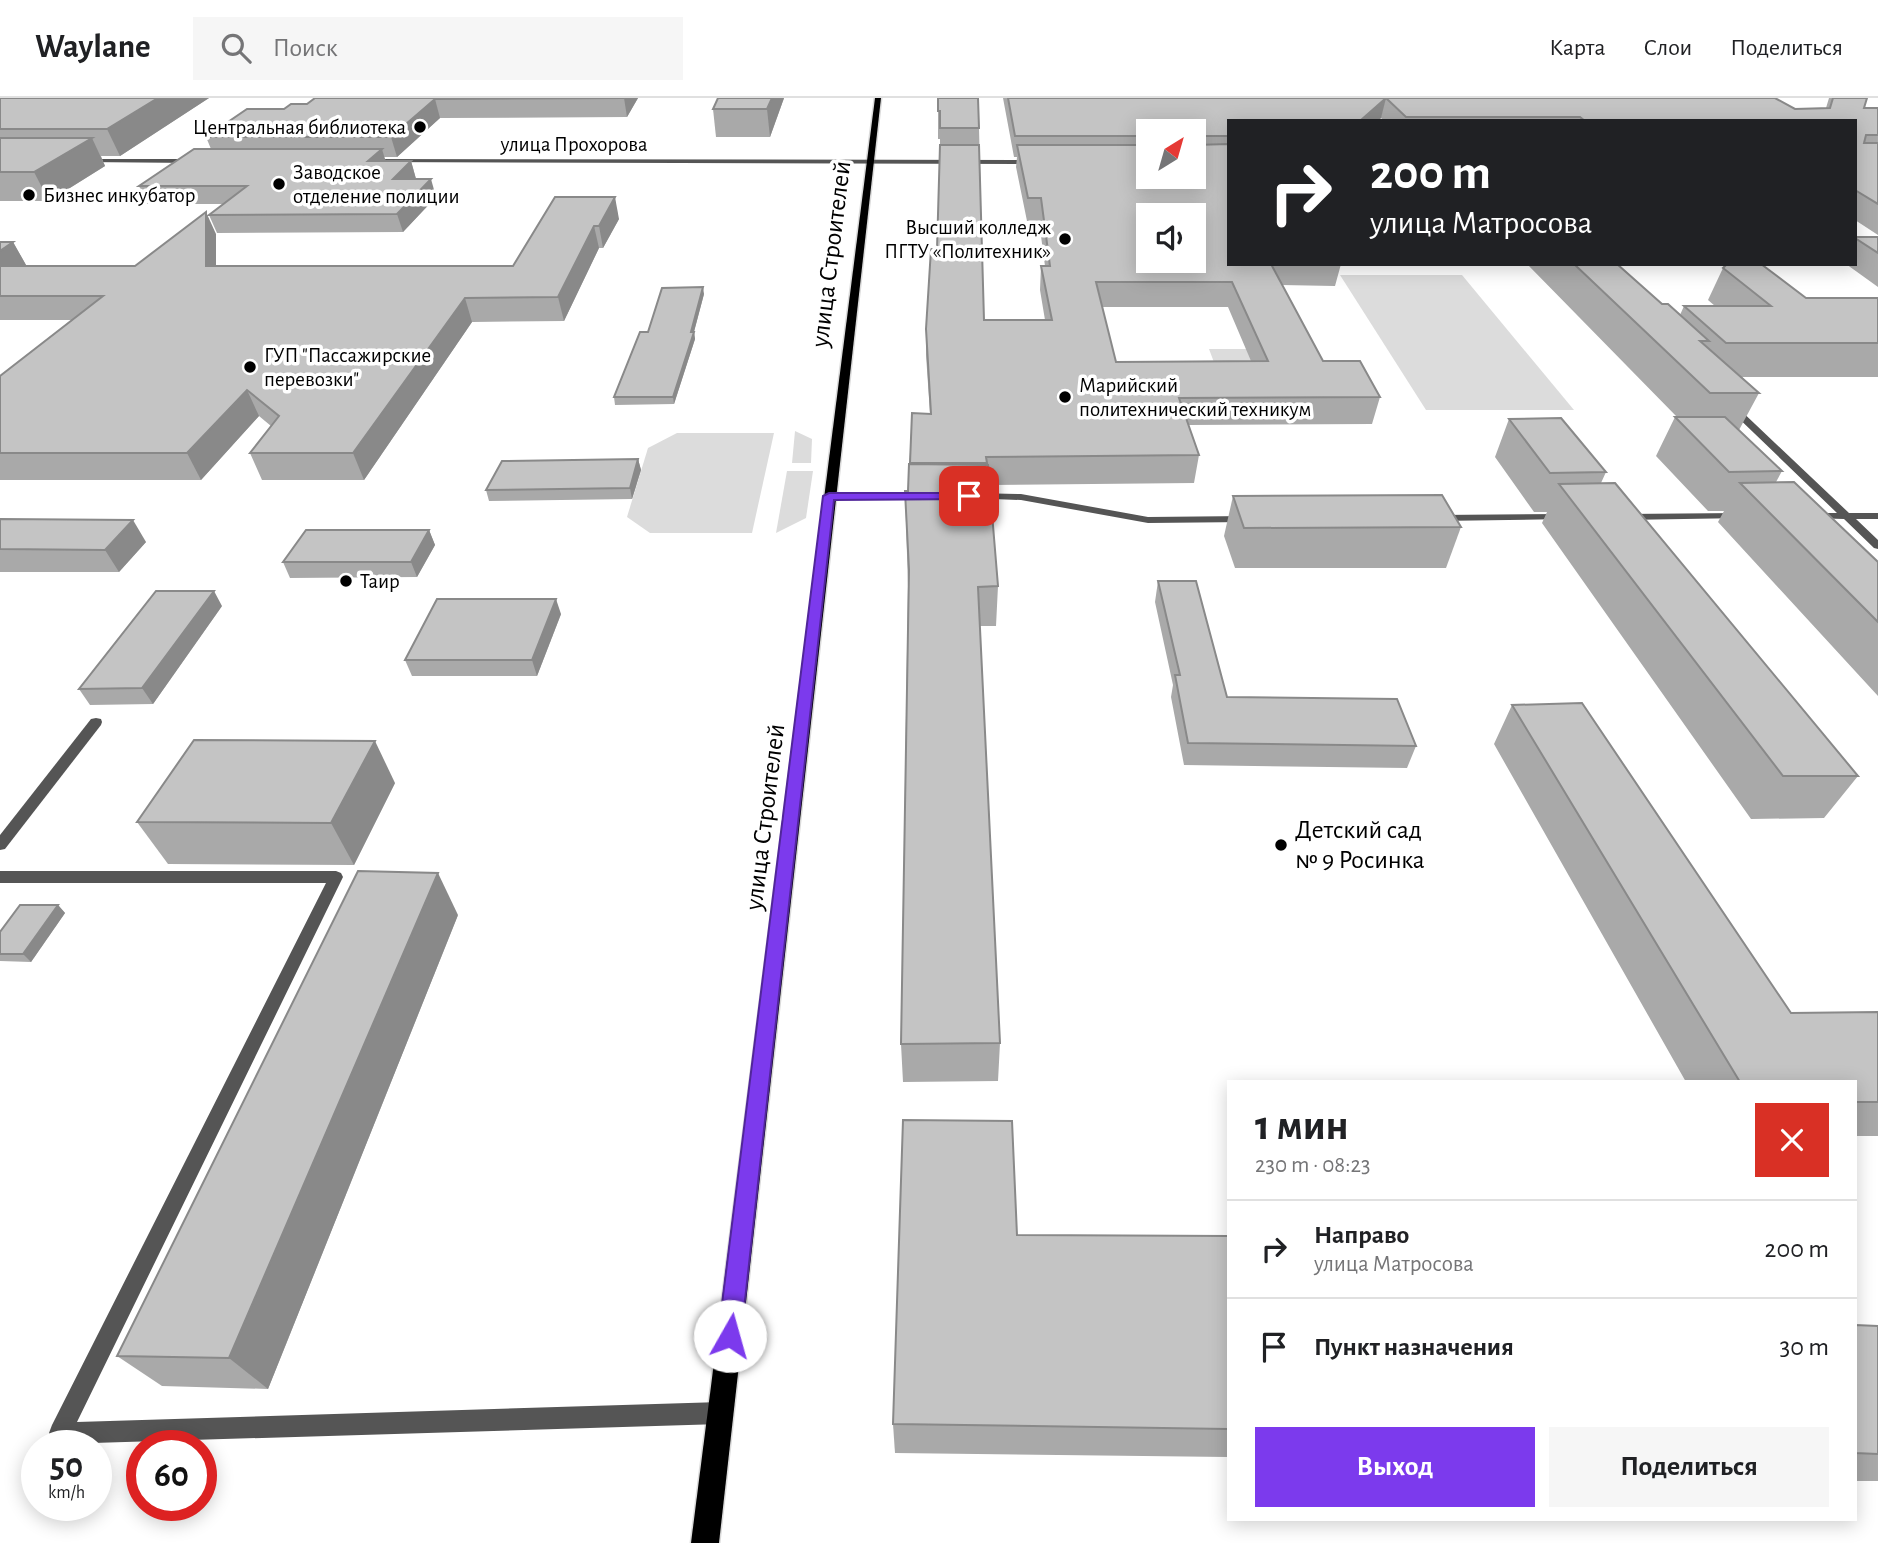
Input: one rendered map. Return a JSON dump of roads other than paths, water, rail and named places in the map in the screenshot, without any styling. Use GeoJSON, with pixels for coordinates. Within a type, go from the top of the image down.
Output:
{"type":"FeatureCollection","features":[{"type":"Feature","properties":{"kind":"main road","name":"улица Строителей"},"geometry":{"type":"LineString","coordinates":[[705,1543],[878,98]]}},
{"type":"Feature","properties":{"kind":"street"},"geometry":{"type":"LineString","coordinates":[[78,161],[199,161]]}},
{"type":"Feature","properties":{"kind":"street","name":"улица Прохорова"},"geometry":{"type":"LineString","coordinates":[[361,161],[1041,162]]}},
{"type":"Feature","properties":{"kind":"street"},"geometry":{"type":"LineString","coordinates":[[1720,396],[1878,546]]}},
{"type":"Feature","properties":{"kind":"street"},"geometry":{"type":"LineString","coordinates":[[829,496],[929,496]]}},
{"type":"Feature","properties":{"kind":"street"},"geometry":{"type":"LineString","coordinates":[[956,496],[1021,497],[1147,520],[1261,519]]}},
{"type":"Feature","properties":{"kind":"street"},"geometry":{"type":"LineString","coordinates":[[1612,517],[1758,516]]}},
{"type":"Feature","properties":{"kind":"street"},"geometry":{"type":"LineString","coordinates":[[1798,516],[1878,516]]}},
{"type":"Feature","properties":{"kind":"street"},"geometry":{"type":"LineString","coordinates":[[1431,518],[1572,517]]}},
{"type":"Feature","properties":{"kind":"street"},"geometry":{"type":"LineString","coordinates":[[0,845],[96,722]]}},
{"type":"Feature","properties":{"kind":"street"},"geometry":{"type":"LineString","coordinates":[[0,877],[336,877],[60,1433],[721,1413]]}},
{"type":"Feature","properties":{"kind":"place","name":"Центральная библиотека"},"geometry":{"type":"Point","coordinates":[420,127]}},
{"type":"Feature","properties":{"kind":"place","name":"Заводское отделение полиции"},"geometry":{"type":"Point","coordinates":[279,184]}},
{"type":"Feature","properties":{"kind":"place","name":"Бизнес инкубатор"},"geometry":{"type":"Point","coordinates":[29,195]}},
{"type":"Feature","properties":{"kind":"place","name":"Высший колледж ПГТУ «Политехник»"},"geometry":{"type":"Point","coordinates":[1065,239]}},
{"type":"Feature","properties":{"kind":"place","name":"ГУП \"Пассажирские перевозки\""},"geometry":{"type":"Point","coordinates":[250,367]}},
{"type":"Feature","properties":{"kind":"place","name":"Марийский политехнический техникум"},"geometry":{"type":"Point","coordinates":[1065,397]}},
{"type":"Feature","properties":{"kind":"place","name":"Таир"},"geometry":{"type":"Point","coordinates":[346,581]}},
{"type":"Feature","properties":{"kind":"place","name":"Детский сад № 9 Росинка"},"geometry":{"type":"Point","coordinates":[1281,845]}}]}
